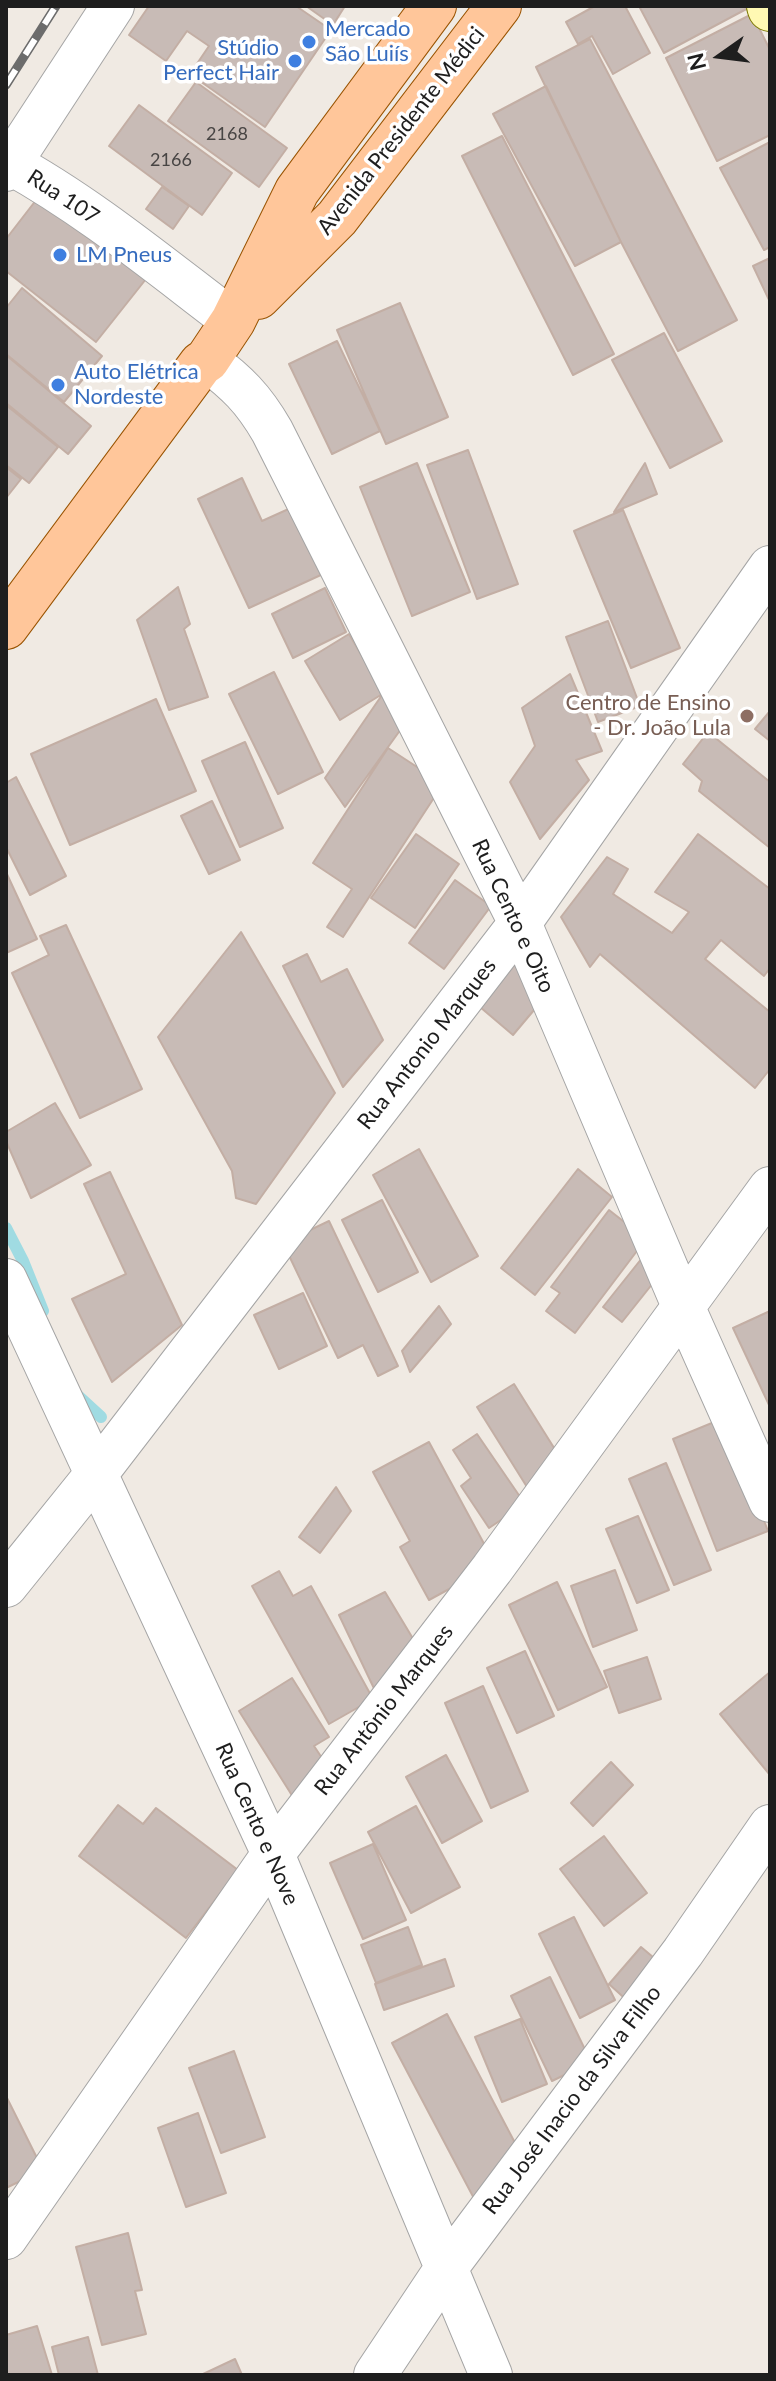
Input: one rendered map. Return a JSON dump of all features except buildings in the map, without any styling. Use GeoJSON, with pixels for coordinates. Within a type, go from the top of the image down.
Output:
{"type":"FeatureCollection","features":[{"type":"Feature","properties":{"kind":"main road","name":"Avenida Presidente Médici"},"geometry":{"type":"LineString","coordinates":[[6,627],[207,360],[233,321],[297,191],[434,6]]}},
{"type":"Feature","properties":{"kind":"main road","name":"Avenida Presidente Médici"},"geometry":{"type":"LineString","coordinates":[[233,321],[337,218],[499,6]]}},
{"type":"Feature","properties":{"kind":"street"},"geometry":{"type":"LineString","coordinates":[[7,165],[113,6]]}},
{"type":"Feature","properties":{"kind":"street","name":"Rua 107"},"geometry":{"type":"LineString","coordinates":[[7,165],[56,191],[108,226],[233,321]]}},
{"type":"Feature","properties":{"kind":"street","name":"Rua Cento e Oito"},"geometry":{"type":"LineString","coordinates":[[207,360],[235,381],[257,405],[272,431],[520,923],[683,1306],[770,1501]]}},
{"type":"Feature","properties":{"kind":"street","name":"Rua Antonio Marques"},"geometry":{"type":"LineString","coordinates":[[6,1586],[97,1473],[520,923],[770,567]]}},
{"type":"Feature","properties":{"kind":"street","name":"Rua Antônio Marques"},"geometry":{"type":"LineString","coordinates":[[6,2238],[273,1854],[492,1569],[770,1188]]}},
{"type":"Feature","properties":{"kind":"street","name":"Rua Cento e Nove"},"geometry":{"type":"LineString","coordinates":[[6,1280],[273,1854],[491,2375]]}},
{"type":"Feature","properties":{"kind":"street","name":"Rua José Inacio da Silva Filho"},"geometry":{"type":"LineString","coordinates":[[375,2375],[447,2267],[683,1952],[770,1826]]}},
{"type":"Feature","properties":{"kind":"waterway"},"geometry":{"type":"LineString","coordinates":[[6,1228],[43,1311]]}},
{"type":"Feature","properties":{"kind":"waterway"},"geometry":{"type":"LineString","coordinates":[[77,1395],[101,1417]]}},
{"type":"Feature","properties":{"kind":"railway"},"geometry":{"type":"LineString","coordinates":[[6,85],[56,6]]}},
{"type":"Feature","properties":{"kind":"place","name":"Mercado São Luiís"},"geometry":{"type":"Point","coordinates":[309,42]}},
{"type":"Feature","properties":{"kind":"place","name":"Stúdio Perfect Hair"},"geometry":{"type":"Point","coordinates":[295,61]}},
{"type":"Feature","properties":{"kind":"place","name":"LM Pneus"},"geometry":{"type":"Point","coordinates":[60,255]}},
{"type":"Feature","properties":{"kind":"place","name":"Auto Elétrica Nordeste"},"geometry":{"type":"Point","coordinates":[58,385]}},
{"type":"Feature","properties":{"kind":"place","name":"Centro de Ensino - Dr. João Lula"},"geometry":{"type":"Point","coordinates":[747,716]}}]}
